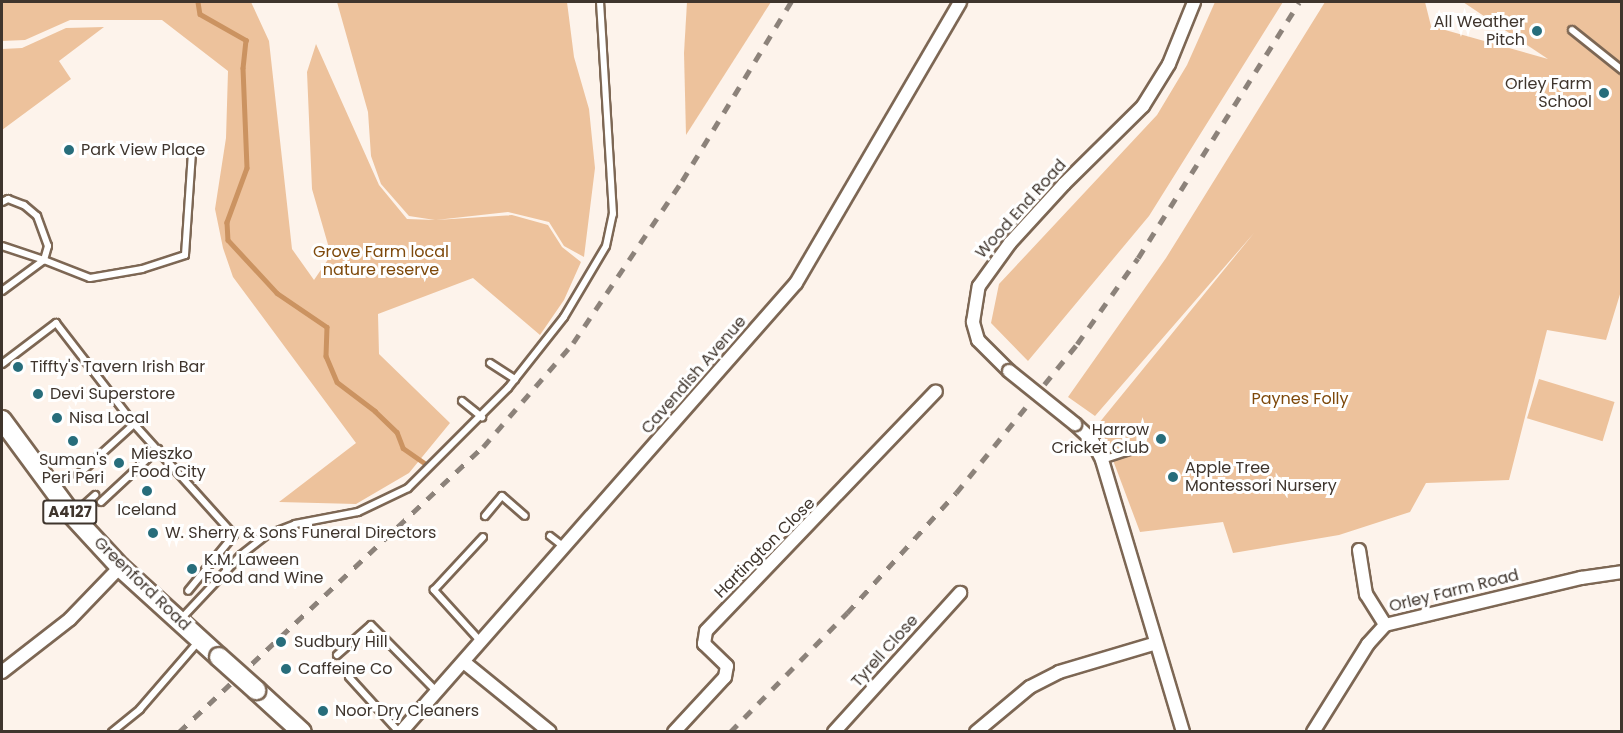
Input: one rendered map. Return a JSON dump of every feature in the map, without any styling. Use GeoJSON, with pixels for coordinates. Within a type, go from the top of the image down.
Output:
{"type":"FeatureCollection","features":[{"type":"Feature","properties":{"kind":"main road","name":"Greenford Road"},"geometry":{"type":"LineString","coordinates":[[2,420],[72,515],[120,567],[302,732]]}},
{"type":"Feature","properties":{"kind":"street","name":"Cavendish Avenue"},"geometry":{"type":"LineString","coordinates":[[400,732],[465,663],[796,283],[960,2]]}},
{"type":"Feature","properties":{"kind":"street","name":"Wood End Road"},"geometry":{"type":"LineString","coordinates":[[1183,732],[1102,460],[1092,440],[1076,424],[1009,371],[978,340],[973,322],[979,286],[1010,243],[1064,184],[1143,106],[1172,58],[1194,2]]}},
{"type":"Feature","properties":{"kind":"street","name":"Hartington Close"},"geometry":{"type":"LineString","coordinates":[[674,732],[726,677],[727,666],[704,644],[706,631],[936,392]]}},
{"type":"Feature","properties":{"kind":"street"},"geometry":{"type":"LineString","coordinates":[[1359,550],[1366,594],[1385,625]]}},
{"type":"Feature","properties":{"kind":"street"},"geometry":{"type":"LineString","coordinates":[[2,672],[70,619],[120,567]]}},
{"type":"Feature","properties":{"kind":"street","name":"Orley Farm Road"},"geometry":{"type":"LineString","coordinates":[[1313,732],[1368,644],[1385,625],[1581,578],[1622,572]]}},
{"type":"Feature","properties":{"kind":"street","name":"Tyrell Close"},"geometry":{"type":"LineString","coordinates":[[834,732],[960,593]]}},
{"type":"Feature","properties":{"kind":"street"},"geometry":{"type":"LineString","coordinates":[[976,732],[1030,687],[1059,672],[1156,643]]}},
{"type":"Feature","properties":{"kind":"street"},"geometry":{"type":"LineString","coordinates":[[465,663],[550,732]]}},
{"type":"Feature","properties":{"kind":"lane"},"geometry":{"type":"LineString","coordinates":[[180,621],[241,555],[267,535],[295,524],[358,512],[384,502],[429,471],[482,417],[564,317],[606,246],[613,214],[600,2]]}},
{"type":"Feature","properties":{"kind":"lane"},"geometry":{"type":"LineString","coordinates":[[1572,30],[1622,70]]}},
{"type":"Feature","properties":{"kind":"lane"},"geometry":{"type":"LineString","coordinates":[[2,246],[90,278],[142,269],[185,255],[192,152]]}},
{"type":"Feature","properties":{"kind":"lane"},"geometry":{"type":"LineString","coordinates":[[2,202],[8,200],[24,205],[37,216],[48,246],[44,260],[2,291]]}},
{"type":"Feature","properties":{"kind":"lane"},"geometry":{"type":"LineString","coordinates":[[2,364],[56,323],[134,424],[234,535],[188,591]]}},
{"type":"Feature","properties":{"kind":"lane"},"geometry":{"type":"LineString","coordinates":[[490,363],[515,379]]}},
{"type":"Feature","properties":{"kind":"lane"},"geometry":{"type":"LineString","coordinates":[[462,401],[482,417]]}},
{"type":"Feature","properties":{"kind":"lane"},"geometry":{"type":"LineString","coordinates":[[78,475],[134,424]]}},
{"type":"Feature","properties":{"kind":"lane"},"geometry":{"type":"LineString","coordinates":[[1102,460],[1139,448]]}},
{"type":"Feature","properties":{"kind":"lane"},"geometry":{"type":"LineString","coordinates":[[101,502],[158,450]]}},
{"type":"Feature","properties":{"kind":"lane"},"geometry":{"type":"LineString","coordinates":[[72,515],[95,495]]}},
{"type":"Feature","properties":{"kind":"lane"},"geometry":{"type":"LineString","coordinates":[[485,516],[502,496],[525,516]]}},
{"type":"Feature","properties":{"kind":"lane"},"geometry":{"type":"LineString","coordinates":[[550,536],[565,548]]}},
{"type":"Feature","properties":{"kind":"lane"},"geometry":{"type":"LineString","coordinates":[[482,643],[434,590],[483,537]]}},
{"type":"Feature","properties":{"kind":"lane"},"geometry":{"type":"LineString","coordinates":[[337,655],[371,625],[437,693]]}},
{"type":"Feature","properties":{"kind":"lane"},"geometry":{"type":"LineString","coordinates":[[112,732],[140,709],[201,640]]}},
{"type":"Feature","properties":{"kind":"lane"},"geometry":{"type":"LineString","coordinates":[[349,677],[400,732]]}},
{"type":"Feature","properties":{"kind":"green space","name":"Grove Farm local nature reserve"},"geometry":{"type":"Polygon","coordinates":[[[2,2],[251,2],[269,41],[292,249],[314,280],[331,255],[312,189],[307,72],[316,44],[379,185],[407,219],[435,220],[409,216],[381,184],[371,156],[368,112],[337,2],[567,2],[574,57],[589,109],[595,168],[584,257],[564,246],[549,222],[508,212],[436,220],[512,215],[548,225],[562,247],[581,262],[564,300],[540,335],[473,278],[378,314],[379,354],[450,423],[409,473],[356,504],[279,502],[356,443],[233,277],[223,248],[215,209],[226,138],[228,71],[162,20],[70,20],[25,40],[2,41],[2,2]]]}},
{"type":"Feature","properties":{"kind":"green space"},"geometry":{"type":"Polygon","coordinates":[[[687,2],[771,2],[686,135],[684,53],[687,2]]]}},
{"type":"Feature","properties":{"kind":"green space"},"geometry":{"type":"Polygon","coordinates":[[[1215,2],[1283,2],[1149,216],[1028,361],[991,323],[999,284],[1157,115],[1187,65],[1215,2]]]}},
{"type":"Feature","properties":{"kind":"green space","name":"Paynes Folly"},"geometry":{"type":"Polygon","coordinates":[[[1325,2],[1425,2],[1431,26],[1548,59],[1463,2],[1621,2],[1621,291],[1606,340],[1547,330],[1509,480],[1426,483],[1410,512],[1339,535],[1233,553],[1223,522],[1140,532],[1099,423],[1254,233],[1095,416],[1068,397],[1166,258],[1325,2]]]}},
{"type":"Feature","properties":{"kind":"green space"},"geometry":{"type":"Polygon","coordinates":[[[104,27],[59,61],[71,79],[2,130],[2,49],[22,48],[66,28],[104,27]]]}},
{"type":"Feature","properties":{"kind":"green space"},"geometry":{"type":"Polygon","coordinates":[[[1539,379],[1615,402],[1603,441],[1527,418],[1539,379]]]}},
{"type":"Feature","properties":{"kind":"waterway"},"geometry":{"type":"LineString","coordinates":[[198,2],[200,14],[246,40],[243,68],[247,168],[227,222],[228,240],[277,293],[327,327],[326,356],[337,382],[375,411],[397,432],[403,448],[426,464]]}},
{"type":"Feature","properties":{"kind":"railway"},"geometry":{"type":"LineString","coordinates":[[179,732],[483,447],[573,343],[682,181],[791,2]]}},
{"type":"Feature","properties":{"kind":"railway"},"geometry":{"type":"LineString","coordinates":[[730,732],[847,613],[956,493],[1077,344],[1138,258],[1299,2]]}},
{"type":"Feature","properties":{"kind":"place","name":"All Weather Pitch"},"geometry":{"type":"Point","coordinates":[1537,31]}},
{"type":"Feature","properties":{"kind":"place","name":"Orley Farm School"},"geometry":{"type":"Point","coordinates":[1604,93]}},
{"type":"Feature","properties":{"kind":"place","name":"Park View Place"},"geometry":{"type":"Point","coordinates":[69,150]}},
{"type":"Feature","properties":{"kind":"place","name":"Tiffty's Tavern Irish Bar"},"geometry":{"type":"Point","coordinates":[18,367]}},
{"type":"Feature","properties":{"kind":"place","name":"Devi Superstore"},"geometry":{"type":"Point","coordinates":[38,394]}},
{"type":"Feature","properties":{"kind":"place","name":"Nisa Local"},"geometry":{"type":"Point","coordinates":[57,418]}},
{"type":"Feature","properties":{"kind":"place","name":"Harrow Cricket Club"},"geometry":{"type":"Point","coordinates":[1161,439]}},
{"type":"Feature","properties":{"kind":"place","name":"Suman's Peri Peri"},"geometry":{"type":"Point","coordinates":[73,441]}},
{"type":"Feature","properties":{"kind":"place","name":"Mieszko Food City"},"geometry":{"type":"Point","coordinates":[119,463]}},
{"type":"Feature","properties":{"kind":"place","name":"Apple Tree Montessori Nursery"},"geometry":{"type":"Point","coordinates":[1173,477]}},
{"type":"Feature","properties":{"kind":"place","name":"Iceland"},"geometry":{"type":"Point","coordinates":[147,491]}},
{"type":"Feature","properties":{"kind":"place","name":"W. Sherry & Sons Funeral Directors"},"geometry":{"type":"Point","coordinates":[153,533]}},
{"type":"Feature","properties":{"kind":"place","name":"K.M. Laween Food and Wine"},"geometry":{"type":"Point","coordinates":[192,569]}},
{"type":"Feature","properties":{"kind":"place","name":"Sudbury Hill"},"geometry":{"type":"Point","coordinates":[281,642]}},
{"type":"Feature","properties":{"kind":"place","name":"Caffeine Co"},"geometry":{"type":"Point","coordinates":[286,669]}},
{"type":"Feature","properties":{"kind":"place","name":"Noor Dry Cleaners"},"geometry":{"type":"Point","coordinates":[323,711]}}]}
